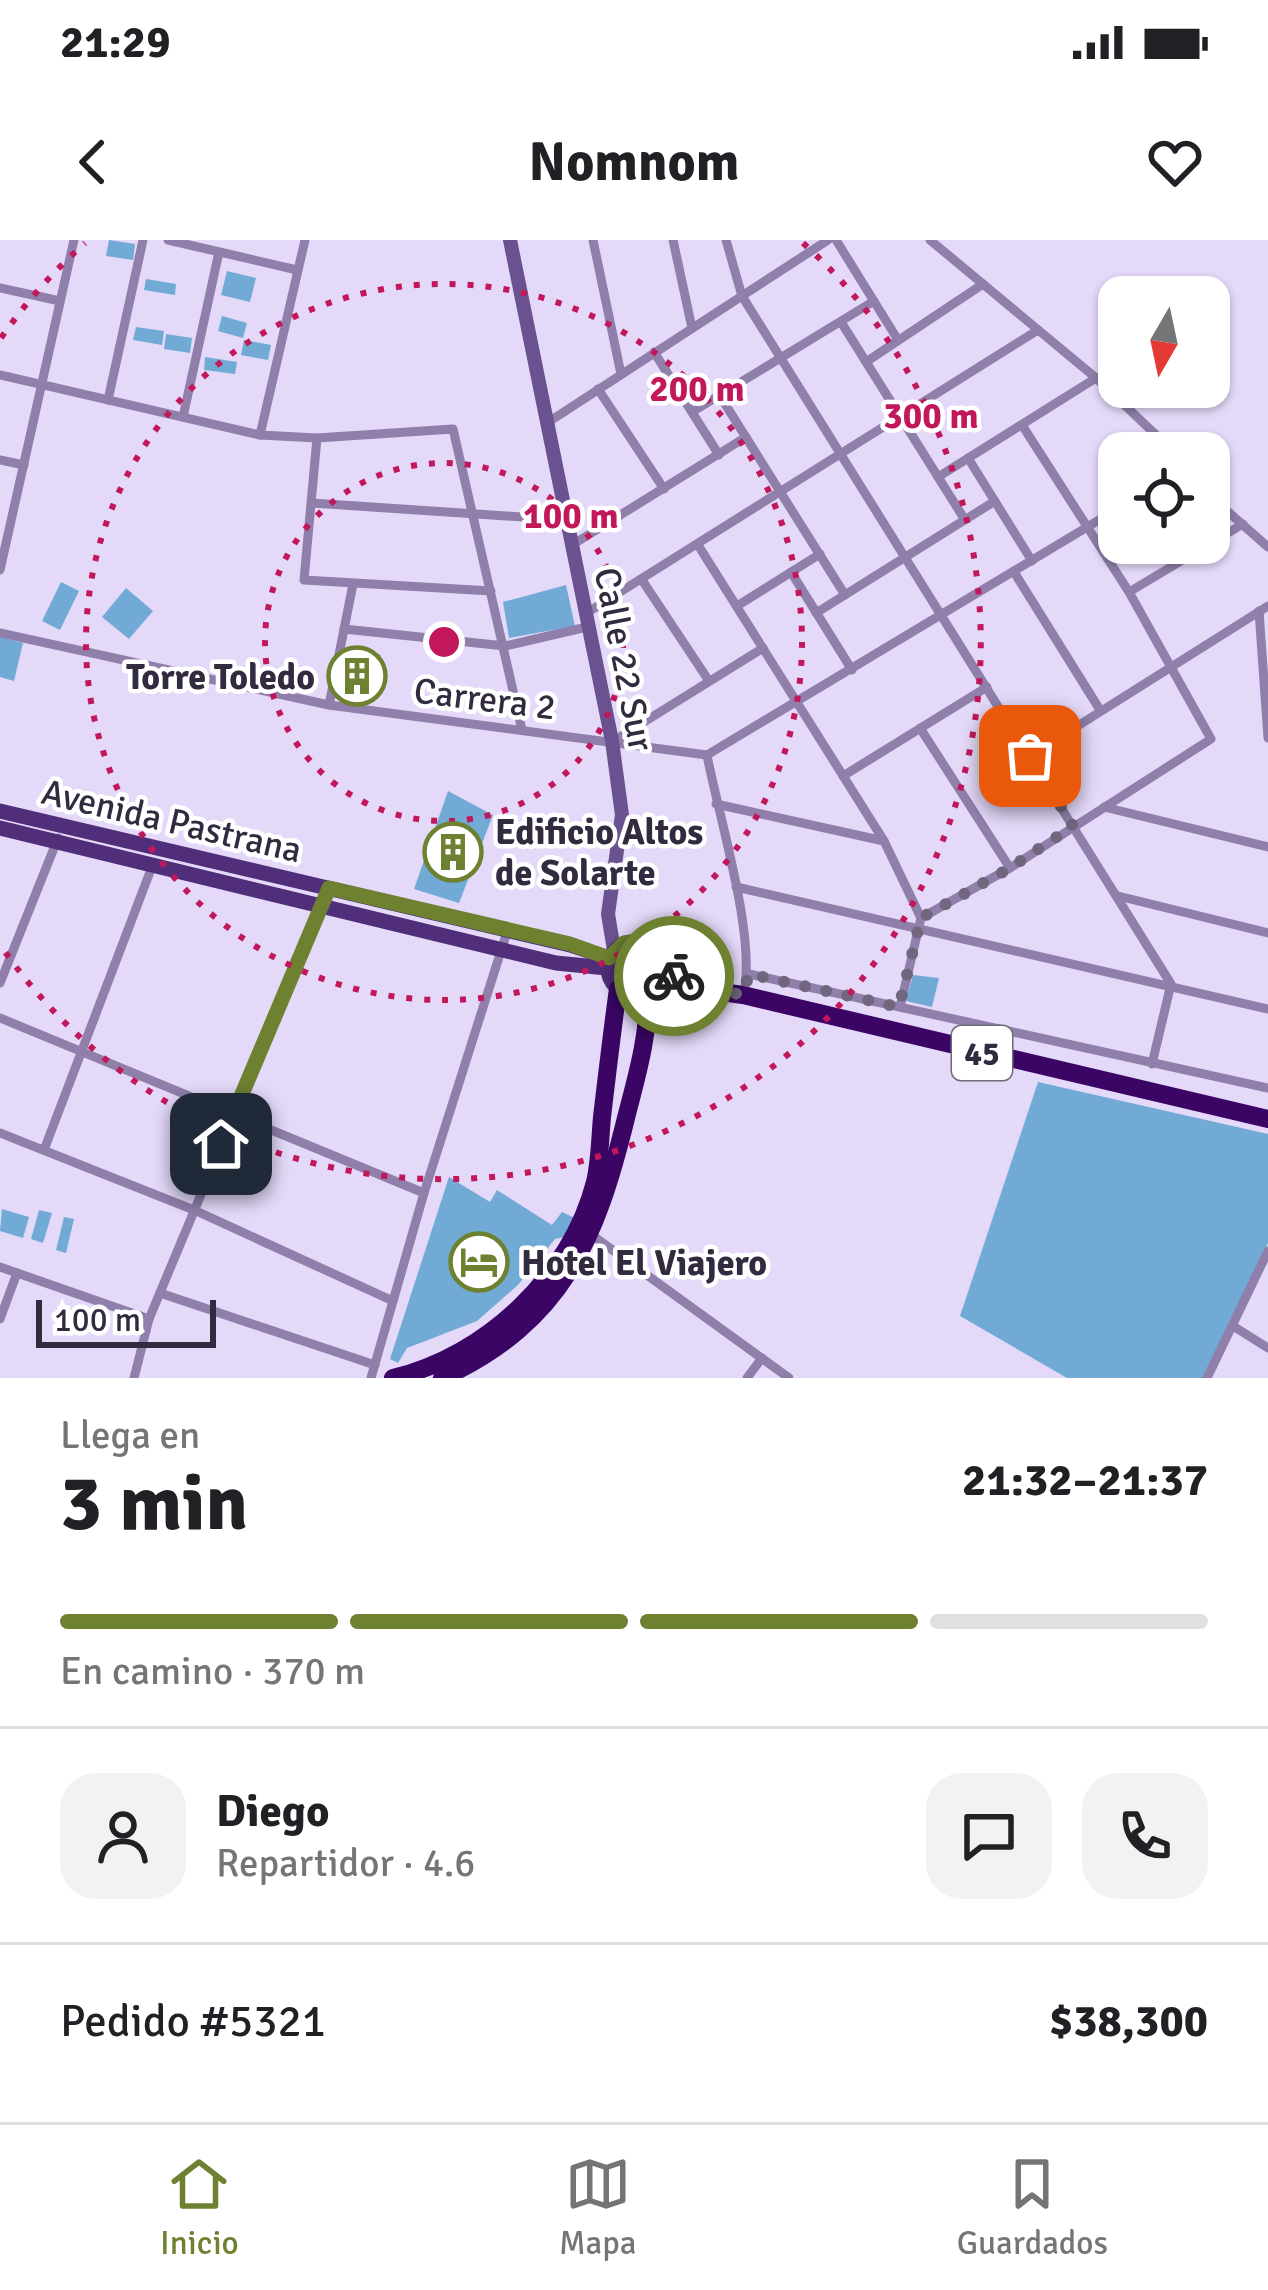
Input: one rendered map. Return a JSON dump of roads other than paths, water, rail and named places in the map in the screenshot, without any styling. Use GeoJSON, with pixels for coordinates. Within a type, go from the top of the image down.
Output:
{"type":"FeatureCollection","features":[{"type":"Feature","properties":{"kind":"highway","name":"45"},"geometry":{"type":"LineString","coordinates":[[655,981],[743,995],[1268,1119]]}},
{"type":"Feature","properties":{"kind":"highway"},"geometry":{"type":"LineString","coordinates":[[442,1378],[506,1342],[543,1308],[585,1230],[609,1185],[649,1029],[655,981]]}},
{"type":"Feature","properties":{"kind":"highway"},"geometry":{"type":"LineString","coordinates":[[393,1378],[462,1352],[500,1324],[585,1230],[618,989]]}},
{"type":"Feature","properties":{"kind":"main road","name":"Calle 22 Sur"},"geometry":{"type":"LineString","coordinates":[[510,240],[612,741],[622,815],[608,914],[613,954]]}},
{"type":"Feature","properties":{"kind":"main road","name":"Avenida Pastrana"},"geometry":{"type":"LineString","coordinates":[[0,811],[59,833],[505,941],[570,944],[613,954]]}},
{"type":"Feature","properties":{"kind":"main road","name":"Avenida Pastrana"},"geometry":{"type":"LineString","coordinates":[[0,828],[59,833]]}},
{"type":"Feature","properties":{"kind":"main road"},"geometry":{"type":"LineString","coordinates":[[638,941],[650,946],[658,957],[655,981],[633,994],[618,989],[610,980],[613,954],[638,941]]}},
{"type":"Feature","properties":{"kind":"street"},"geometry":{"type":"LineString","coordinates":[[0,570],[74,240]]}},
{"type":"Feature","properties":{"kind":"street"},"geometry":{"type":"LineString","coordinates":[[108,400],[143,240]]}},
{"type":"Feature","properties":{"kind":"street"},"geometry":{"type":"LineString","coordinates":[[168,240],[297,269]]}},
{"type":"Feature","properties":{"kind":"street"},"geometry":{"type":"LineString","coordinates":[[260,435],[304,240]]}},
{"type":"Feature","properties":{"kind":"street"},"geometry":{"type":"LineString","coordinates":[[593,240],[621,374]]}},
{"type":"Feature","properties":{"kind":"street"},"geometry":{"type":"LineString","coordinates":[[673,240],[692,328]]}},
{"type":"Feature","properties":{"kind":"street"},"geometry":{"type":"LineString","coordinates":[[726,240],[742,296],[1171,984],[1152,1064]]}},
{"type":"Feature","properties":{"kind":"street"},"geometry":{"type":"LineString","coordinates":[[805,240],[807,253]]}},
{"type":"Feature","properties":{"kind":"street"},"geometry":{"type":"LineString","coordinates":[[547,423],[832,240],[898,340]]}},
{"type":"Feature","properties":{"kind":"street"},"geometry":{"type":"LineString","coordinates":[[930,240],[1096,378],[1153,432]]}},
{"type":"Feature","properties":{"kind":"street"},"geometry":{"type":"LineString","coordinates":[[183,417],[219,252]]}},
{"type":"Feature","properties":{"kind":"street"},"geometry":{"type":"LineString","coordinates":[[866,362],[983,284]]}},
{"type":"Feature","properties":{"kind":"street"},"geometry":{"type":"LineString","coordinates":[[0,288],[60,301]]}},
{"type":"Feature","properties":{"kind":"street"},"geometry":{"type":"LineString","coordinates":[[692,412],[874,302]]}},
{"type":"Feature","properties":{"kind":"street"},"geometry":{"type":"LineString","coordinates":[[841,322],[965,520]]}},
{"type":"Feature","properties":{"kind":"street"},"geometry":{"type":"LineString","coordinates":[[344,629],[505,646],[586,621],[642,580],[1039,330]]}},
{"type":"Feature","properties":{"kind":"street"},"geometry":{"type":"LineString","coordinates":[[654,352],[719,455]]}},
{"type":"Feature","properties":{"kind":"street"},"geometry":{"type":"LineString","coordinates":[[0,375],[260,435],[317,438],[453,429],[522,730]]}},
{"type":"Feature","properties":{"kind":"street"},"geometry":{"type":"LineString","coordinates":[[938,477],[1096,378]]}},
{"type":"Feature","properties":{"kind":"street"},"geometry":{"type":"LineString","coordinates":[[598,389],[664,489]]}},
{"type":"Feature","properties":{"kind":"street"},"geometry":{"type":"LineString","coordinates":[[720,396],[845,595]]}},
{"type":"Feature","properties":{"kind":"street"},"geometry":{"type":"LineString","coordinates":[[920,923],[1209,743],[1210,732],[1169,668],[1130,592],[1022,424]]}},
{"type":"Feature","properties":{"kind":"street"},"geometry":{"type":"LineString","coordinates":[[572,545],[746,437]]}},
{"type":"Feature","properties":{"kind":"street"},"geometry":{"type":"LineString","coordinates":[[317,438],[304,580],[491,591]]}},
{"type":"Feature","properties":{"kind":"street"},"geometry":{"type":"LineString","coordinates":[[968,458],[1033,561]]}},
{"type":"Feature","properties":{"kind":"street"},"geometry":{"type":"LineString","coordinates":[[0,460],[24,465]]}},
{"type":"Feature","properties":{"kind":"street"},"geometry":{"type":"LineString","coordinates":[[816,613],[995,501]]}},
{"type":"Feature","properties":{"kind":"street"},"geometry":{"type":"LineString","coordinates":[[312,503],[567,520]]}},
{"type":"Feature","properties":{"kind":"street"},"geometry":{"type":"LineString","coordinates":[[1230,513],[1268,547]]}},
{"type":"Feature","properties":{"kind":"street"},"geometry":{"type":"LineString","coordinates":[[743,995],[749,974],[736,887],[707,755],[1098,521]]}},
{"type":"Feature","properties":{"kind":"street"},"geometry":{"type":"LineString","coordinates":[[1130,592],[1243,524]]}},
{"type":"Feature","properties":{"kind":"street"},"geometry":{"type":"LineString","coordinates":[[698,545],[884,841],[920,923],[899,1007]]}},
{"type":"Feature","properties":{"kind":"street"},"geometry":{"type":"LineString","coordinates":[[736,606],[820,554]]}},
{"type":"Feature","properties":{"kind":"street"},"geometry":{"type":"LineString","coordinates":[[791,572],[852,670]]}},
{"type":"Feature","properties":{"kind":"street"},"geometry":{"type":"LineString","coordinates":[[1014,572],[1100,710]]}},
{"type":"Feature","properties":{"kind":"street"},"geometry":{"type":"LineString","coordinates":[[642,580],[709,681]]}},
{"type":"Feature","properties":{"kind":"street"},"geometry":{"type":"LineString","coordinates":[[329,705],[353,584]]}},
{"type":"Feature","properties":{"kind":"street"},"geometry":{"type":"LineString","coordinates":[[1030,756],[1264,609]]}},
{"type":"Feature","properties":{"kind":"street"},"geometry":{"type":"LineString","coordinates":[[1264,609],[1268,738]]}},
{"type":"Feature","properties":{"kind":"street","name":"Carrera 2"},"geometry":{"type":"LineString","coordinates":[[0,633],[329,705],[707,755]]}},
{"type":"Feature","properties":{"kind":"street"},"geometry":{"type":"LineString","coordinates":[[612,741],[763,648]]}},
{"type":"Feature","properties":{"kind":"street"},"geometry":{"type":"LineString","coordinates":[[843,776],[987,687]]}},
{"type":"Feature","properties":{"kind":"street"},"geometry":{"type":"LineString","coordinates":[[920,728],[1010,868]]}},
{"type":"Feature","properties":{"kind":"street"},"geometry":{"type":"LineString","coordinates":[[716,804],[884,841]]}},
{"type":"Feature","properties":{"kind":"street"},"geometry":{"type":"LineString","coordinates":[[1103,807],[1268,847]]}},
{"type":"Feature","properties":{"kind":"street"},"geometry":{"type":"LineString","coordinates":[[0,983],[59,833]]}},
{"type":"Feature","properties":{"kind":"street"},"geometry":{"type":"LineString","coordinates":[[44,1150],[155,857]]}},
{"type":"Feature","properties":{"kind":"street"},"geometry":{"type":"LineString","coordinates":[[736,887],[920,923],[1268,1009]]}},
{"type":"Feature","properties":{"kind":"street"},"geometry":{"type":"LineString","coordinates":[[134,1378],[149,1319],[326,896]]}},
{"type":"Feature","properties":{"kind":"street"},"geometry":{"type":"LineString","coordinates":[[1118,896],[1268,932]]}},
{"type":"Feature","properties":{"kind":"street"},"geometry":{"type":"LineString","coordinates":[[371,1378],[505,941]]}},
{"type":"Feature","properties":{"kind":"street"},"geometry":{"type":"LineString","coordinates":[[749,974],[1268,1088]]}},
{"type":"Feature","properties":{"kind":"street"},"geometry":{"type":"LineString","coordinates":[[0,1018],[424,1193]]}},
{"type":"Feature","properties":{"kind":"street"},"geometry":{"type":"LineString","coordinates":[[0,1133],[194,1210],[393,1301]]}},
{"type":"Feature","properties":{"kind":"street"},"geometry":{"type":"LineString","coordinates":[[585,1230],[788,1378]]}},
{"type":"Feature","properties":{"kind":"street"},"geometry":{"type":"LineString","coordinates":[[1207,1378],[1268,1251]]}},
{"type":"Feature","properties":{"kind":"street"},"geometry":{"type":"LineString","coordinates":[[0,1267],[149,1319]]}},
{"type":"Feature","properties":{"kind":"street"},"geometry":{"type":"LineString","coordinates":[[0,1319],[17,1273]]}},
{"type":"Feature","properties":{"kind":"street"},"geometry":{"type":"LineString","coordinates":[[160,1293],[375,1364]]}},
{"type":"Feature","properties":{"kind":"street"},"geometry":{"type":"LineString","coordinates":[[1233,1326],[1268,1348]]}},
{"type":"Feature","properties":{"kind":"street"},"geometry":{"type":"LineString","coordinates":[[747,1378],[762,1358]]}},
{"type":"Feature","properties":{"kind":"place","name":"Torre Toledo"},"geometry":{"type":"Point","coordinates":[357,676]}},
{"type":"Feature","properties":{"kind":"place","name":"Edificio Altos de Solarte"},"geometry":{"type":"Point","coordinates":[453,852]}},
{"type":"Feature","properties":{"kind":"place","name":"Hotel El Viajero"},"geometry":{"type":"Point","coordinates":[479,1262]}}]}
